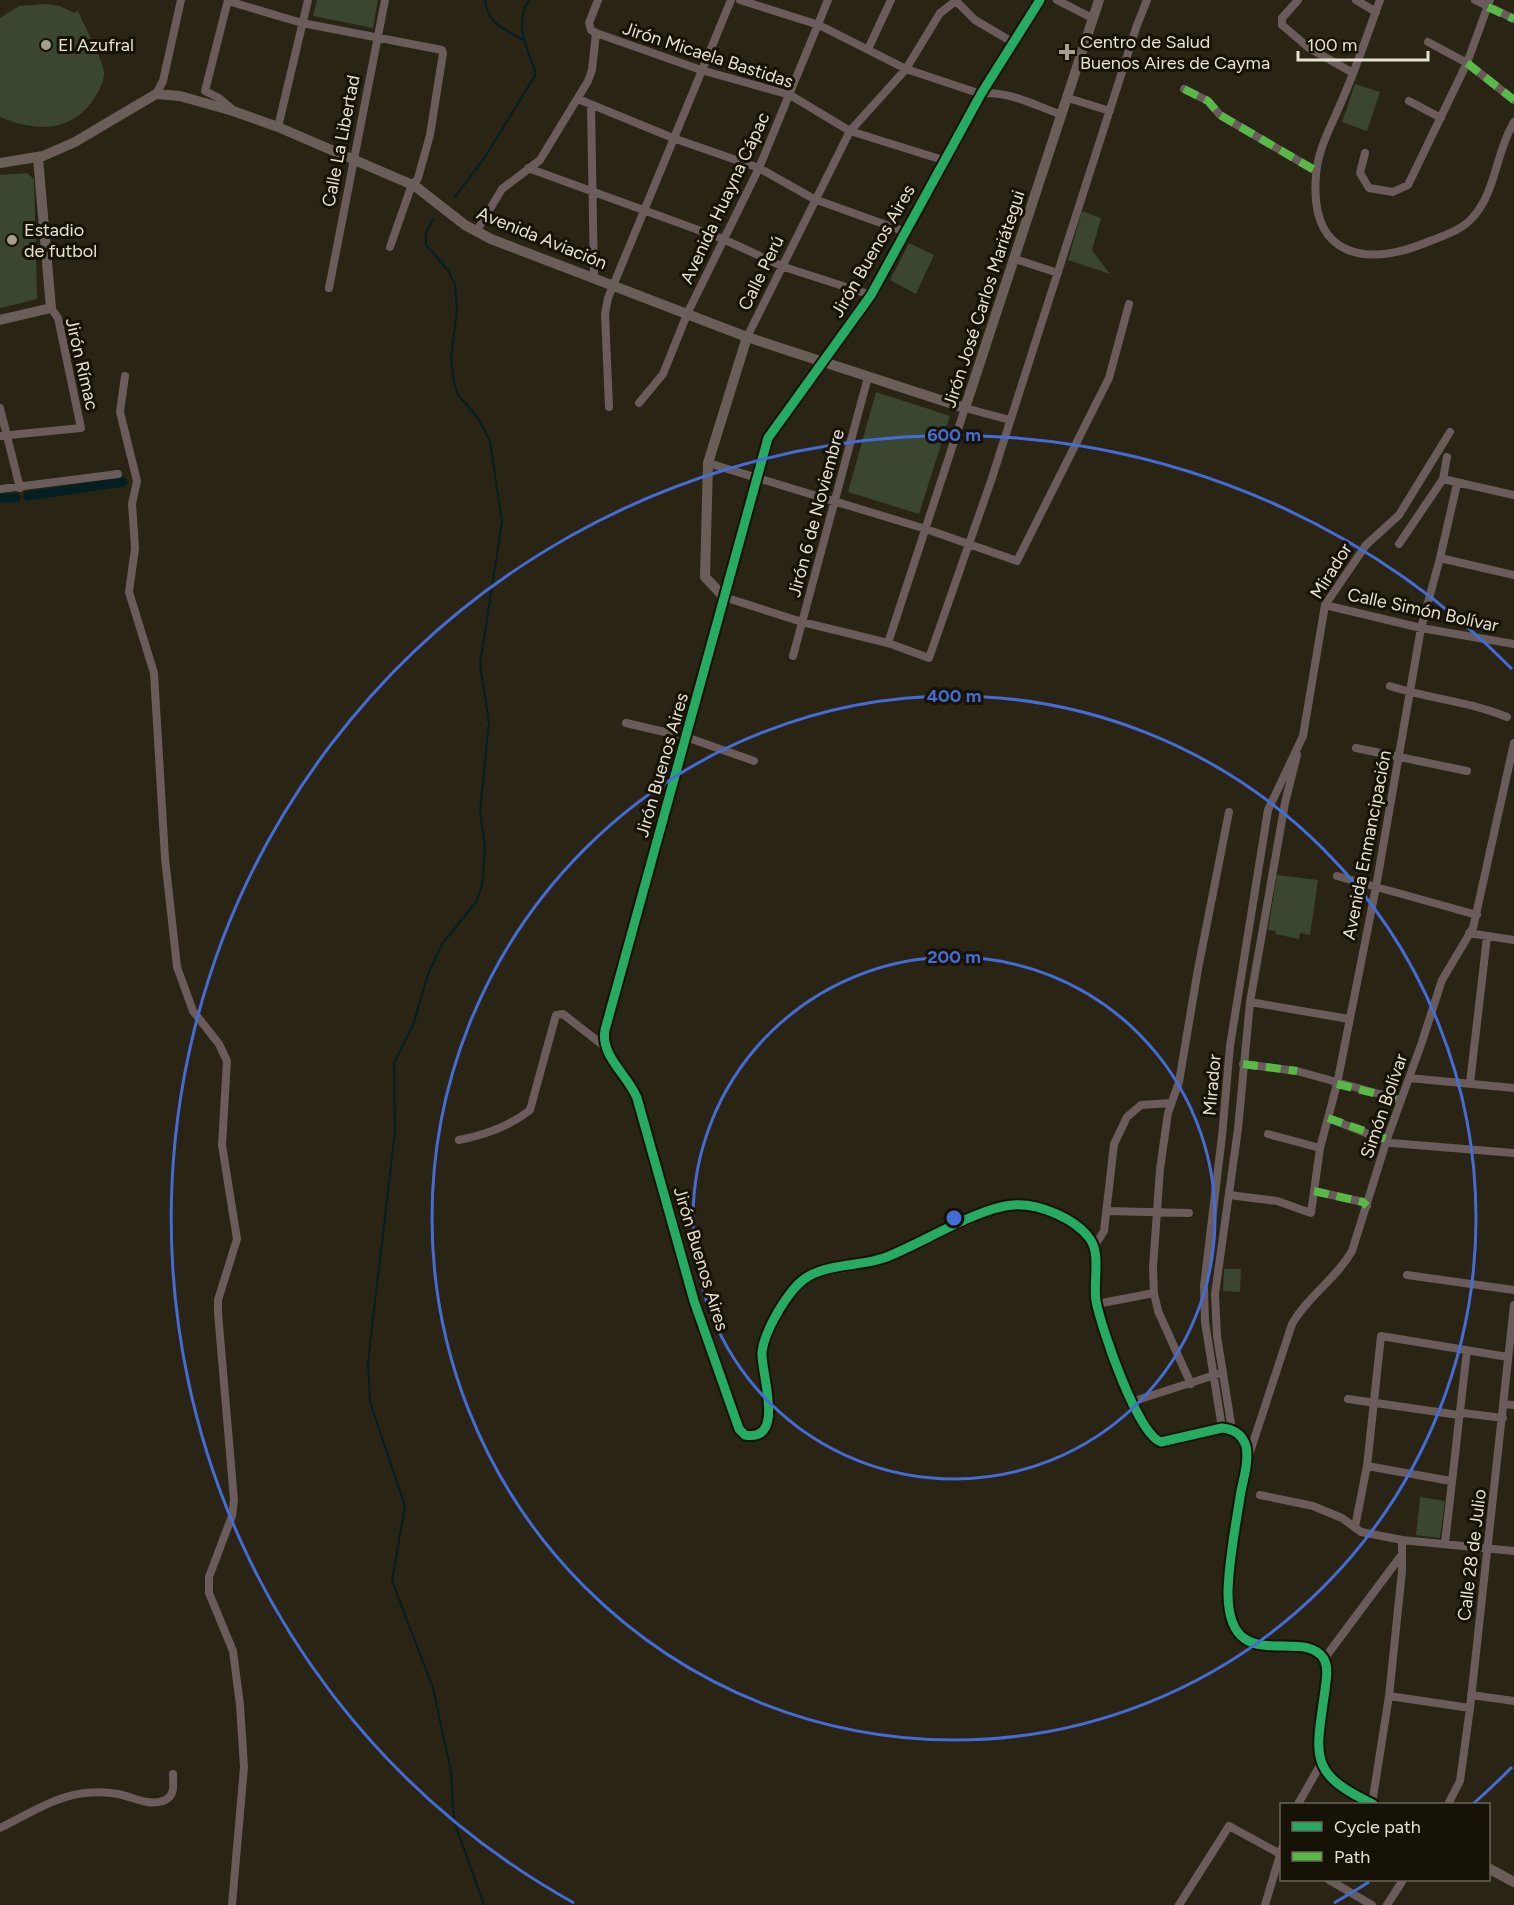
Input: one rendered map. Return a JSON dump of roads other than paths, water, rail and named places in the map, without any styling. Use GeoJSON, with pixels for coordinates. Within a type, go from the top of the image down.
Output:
{"type":"FeatureCollection","features":[{"type":"Feature","properties":{"kind":"street"},"geometry":{"type":"LineString","coordinates":[[0,163],[38,158],[75,142],[156,94],[163,81],[181,0]]}},
{"type":"Feature","properties":{"kind":"street"},"geometry":{"type":"LineString","coordinates":[[234,111],[219,98],[205,91],[228,0],[302,23],[441,50],[444,56],[435,111],[415,186],[410,189],[390,247]]}},
{"type":"Feature","properties":{"kind":"street"},"geometry":{"type":"LineString","coordinates":[[278,127],[308,0]]}},
{"type":"Feature","properties":{"kind":"street","name":"Calle La Libertad"},"geometry":{"type":"LineString","coordinates":[[329,288],[384,0]]}},
{"type":"Feature","properties":{"kind":"street"},"geometry":{"type":"LineString","coordinates":[[476,232],[496,196],[540,160],[578,99],[592,70],[596,33],[591,30],[589,23],[598,0]]}},
{"type":"Feature","properties":{"kind":"street"},"geometry":{"type":"LineString","coordinates":[[609,407],[605,314],[613,284],[731,0]]}},
{"type":"Feature","properties":{"kind":"street"},"geometry":{"type":"LineString","coordinates":[[740,0],[819,25],[906,69],[981,94],[989,92],[1062,115]]}},
{"type":"Feature","properties":{"kind":"street","name":"Avenida Huayna Cápac"},"geometry":{"type":"LineString","coordinates":[[639,403],[663,374],[688,312],[759,168],[828,0]]}},
{"type":"Feature","properties":{"kind":"street"},"geometry":{"type":"LineString","coordinates":[[868,49],[891,0]]}},
{"type":"Feature","properties":{"kind":"street"},"geometry":{"type":"LineString","coordinates":[[956,0],[975,20],[1014,43]]}},
{"type":"Feature","properties":{"kind":"street","name":"Calle Perú"},"geometry":{"type":"LineString","coordinates":[[724,597],[705,577],[708,463],[747,337],[850,131],[906,69],[940,14],[956,0]]}},
{"type":"Feature","properties":{"kind":"street","name":"Jirón Buenos Aires"},"geometry":{"type":"LineString","coordinates":[[1040,0],[981,94],[870,295],[768,438],[605,1030],[604,1046],[626,1075],[637,1098],[698,1315],[739,1429],[745,1435],[755,1436],[760,1433],[768,1414],[769,1394],[762,1357],[764,1343],[788,1296],[808,1276],[883,1258],[989,1211],[1010,1205],[1034,1206],[1059,1217],[1086,1234],[1094,1247]]}},
{"type":"Feature","properties":{"kind":"street"},"geometry":{"type":"LineString","coordinates":[[1057,0],[1092,18]]}},
{"type":"Feature","properties":{"kind":"street","name":"Jirón José Carlos Mariátegui"},"geometry":{"type":"LineString","coordinates":[[888,643],[1099,0]]}},
{"type":"Feature","properties":{"kind":"street"},"geometry":{"type":"LineString","coordinates":[[724,597],[802,622],[888,643],[929,658],[1010,420],[1147,0]]}},
{"type":"Feature","properties":{"kind":"street"},"geometry":{"type":"LineString","coordinates":[[1298,0],[1282,18],[1282,25],[1309,48],[1353,73]]}},
{"type":"Feature","properties":{"kind":"street"},"geometry":{"type":"LineString","coordinates":[[1356,0],[1376,12]]}},
{"type":"Feature","properties":{"kind":"street"},"geometry":{"type":"LineString","coordinates":[[1380,0],[1353,73],[1324,139],[1316,171],[1315,192],[1320,220],[1334,240],[1347,250],[1366,256],[1409,250],[1457,230],[1476,215],[1484,201],[1500,152],[1514,122]]}},
{"type":"Feature","properties":{"kind":"street"},"geometry":{"type":"LineString","coordinates":[[1475,0],[1489,3],[1514,20]]}},
{"type":"Feature","properties":{"kind":"street"},"geometry":{"type":"LineString","coordinates":[[1365,153],[1360,173],[1365,184],[1384,193],[1400,190],[1408,185],[1467,63],[1489,3]]}},
{"type":"Feature","properties":{"kind":"street","name":"Jirón Micaela Bastidas"},"geometry":{"type":"LineString","coordinates":[[596,33],[701,70],[790,95],[850,131],[943,160]]}},
{"type":"Feature","properties":{"kind":"street"},"geometry":{"type":"LineString","coordinates":[[1428,42],[1467,63],[1514,100]]}},
{"type":"Feature","properties":{"kind":"street"},"geometry":{"type":"LineString","coordinates":[[1184,89],[1208,100],[1220,115],[1316,171]]}},
{"type":"Feature","properties":{"kind":"street","name":"Avenida Aviación"},"geometry":{"type":"LineString","coordinates":[[156,94],[180,96],[234,111],[278,127],[415,186],[476,232],[688,312],[747,337],[824,360],[868,377],[965,408],[1010,420]]}},
{"type":"Feature","properties":{"kind":"street"},"geometry":{"type":"LineString","coordinates":[[1068,98],[1110,111]]}},
{"type":"Feature","properties":{"kind":"street"},"geometry":{"type":"LineString","coordinates":[[578,99],[673,138],[759,168],[814,199],[906,232]]}},
{"type":"Feature","properties":{"kind":"street"},"geometry":{"type":"LineString","coordinates":[[1409,101],[1441,118]]}},
{"type":"Feature","properties":{"kind":"street"},"geometry":{"type":"LineString","coordinates":[[591,105],[594,277]]}},
{"type":"Feature","properties":{"kind":"street"},"geometry":{"type":"LineString","coordinates":[[0,156],[13,161]]}},
{"type":"Feature","properties":{"kind":"street"},"geometry":{"type":"LineString","coordinates":[[0,320],[46,309],[38,158]]}},
{"type":"Feature","properties":{"kind":"street"},"geometry":{"type":"LineString","coordinates":[[528,168],[723,239],[784,267],[870,295]]}},
{"type":"Feature","properties":{"kind":"street"},"geometry":{"type":"LineString","coordinates":[[1015,259],[1058,273]]}},
{"type":"Feature","properties":{"kind":"street"},"geometry":{"type":"LineString","coordinates":[[708,463],[926,529],[1017,561],[1109,378],[1130,304]]}},
{"type":"Feature","properties":{"kind":"street","name":"Jirón Rímac"},"geometry":{"type":"LineString","coordinates":[[9,435],[81,428],[58,318],[46,309]]}},
{"type":"Feature","properties":{"kind":"street"},"geometry":{"type":"LineString","coordinates":[[125,376],[120,412],[137,481],[132,504],[135,548],[129,592],[154,674],[165,858],[177,967],[193,1011],[219,1044],[227,1061],[222,1145],[237,1239],[218,1299],[218,1313],[234,1500],[232,1516],[209,1577],[209,1593],[233,1651],[244,1767],[232,1905]]}},
{"type":"Feature","properties":{"kind":"street","name":"Jirón 6 de Noviembre"},"geometry":{"type":"LineString","coordinates":[[793,656],[868,377]]}},
{"type":"Feature","properties":{"kind":"street"},"geometry":{"type":"LineString","coordinates":[[0,408],[9,435],[20,488]]}},
{"type":"Feature","properties":{"kind":"street","name":"Mirador"},"geometry":{"type":"LineString","coordinates":[[1227,1429],[1215,1303],[1250,1002],[1285,803],[1306,719],[1325,605],[1366,545],[1399,515],[1450,432]]}},
{"type":"Feature","properties":{"kind":"street"},"geometry":{"type":"LineString","coordinates":[[0,436],[9,435]]}},
{"type":"Feature","properties":{"kind":"street"},"geometry":{"type":"LineString","coordinates":[[1400,544],[1443,479],[1447,457]]}},
{"type":"Feature","properties":{"kind":"street"},"geometry":{"type":"LineString","coordinates":[[0,489],[118,474]]}},
{"type":"Feature","properties":{"kind":"street"},"geometry":{"type":"LineString","coordinates":[[1443,479],[1514,495]]}},
{"type":"Feature","properties":{"kind":"street","name":"Avenida Enmancipación"},"geometry":{"type":"LineString","coordinates":[[1229,1195],[1277,1201],[1311,1213],[1320,1148],[1337,1083],[1376,887],[1421,628],[1457,484]]}},
{"type":"Feature","properties":{"kind":"street"},"geometry":{"type":"LineString","coordinates":[[1440,558],[1514,575]]}},
{"type":"Feature","properties":{"kind":"street","name":"Calle Simón Bolívar"},"geometry":{"type":"LineString","coordinates":[[1325,605],[1421,628],[1514,644]]}},
{"type":"Feature","properties":{"kind":"street"},"geometry":{"type":"LineString","coordinates":[[1390,686],[1409,693],[1484,707],[1507,717]]}},
{"type":"Feature","properties":{"kind":"street"},"geometry":{"type":"LineString","coordinates":[[626,723],[686,737],[754,760]]}},
{"type":"Feature","properties":{"kind":"street","name":"Simón Bolívar"},"geometry":{"type":"LineString","coordinates":[[1246,1463],[1292,1324],[1305,1306],[1343,1268],[1352,1251],[1387,1139],[1442,980],[1477,915],[1514,745]]}},
{"type":"Feature","properties":{"kind":"street"},"geometry":{"type":"LineString","coordinates":[[1356,748],[1467,771]]}},
{"type":"Feature","properties":{"kind":"street","name":"Mirador"},"geometry":{"type":"LineString","coordinates":[[1227,1429],[1214,1375],[1205,1322],[1204,1286],[1230,1046],[1268,810],[1297,753]]}},
{"type":"Feature","properties":{"kind":"street"},"geometry":{"type":"LineString","coordinates":[[1191,1384],[1169,1341],[1154,1293],[1157,1212],[1170,1103],[1179,1082],[1197,971],[1229,812]]}},
{"type":"Feature","properties":{"kind":"street"},"geometry":{"type":"LineString","coordinates":[[1337,876],[1477,915]]}},
{"type":"Feature","properties":{"kind":"street"},"geometry":{"type":"LineString","coordinates":[[1469,933],[1514,940]]}},
{"type":"Feature","properties":{"kind":"street"},"geometry":{"type":"LineString","coordinates":[[1470,1083],[1487,937]]}},
{"type":"Feature","properties":{"kind":"street"},"geometry":{"type":"LineString","coordinates":[[1250,1002],[1349,1019]]}},
{"type":"Feature","properties":{"kind":"street"},"geometry":{"type":"LineString","coordinates":[[459,1140],[477,1136],[518,1120],[530,1110],[556,1015],[563,1014],[604,1046]]}},
{"type":"Feature","properties":{"kind":"street"},"geometry":{"type":"LineString","coordinates":[[1243,1064],[1298,1071],[1401,1100]]}},
{"type":"Feature","properties":{"kind":"street"},"geometry":{"type":"LineString","coordinates":[[1409,1078],[1514,1088]]}},
{"type":"Feature","properties":{"kind":"street"},"geometry":{"type":"LineString","coordinates":[[1170,1103],[1140,1105],[1127,1118],[1114,1144],[1104,1231],[1094,1247],[1096,1304],[1131,1402],[1144,1428],[1161,1442],[1227,1429],[1245,1444],[1246,1463],[1228,1586],[1232,1617],[1243,1636],[1251,1643],[1268,1647],[1306,1647],[1319,1653],[1324,1659],[1327,1670],[1319,1732],[1322,1762],[1334,1783],[1370,1803]]}},
{"type":"Feature","properties":{"kind":"street"},"geometry":{"type":"LineString","coordinates":[[1328,1118],[1387,1139],[1391,1143],[1514,1153]]}},
{"type":"Feature","properties":{"kind":"street"},"geometry":{"type":"LineString","coordinates":[[1268,1134],[1320,1148]]}},
{"type":"Feature","properties":{"kind":"street"},"geometry":{"type":"LineString","coordinates":[[1314,1191],[1363,1202],[1367,1206]]}},
{"type":"Feature","properties":{"kind":"street"},"geometry":{"type":"LineString","coordinates":[[1107,1211],[1189,1213]]}},
{"type":"Feature","properties":{"kind":"street"},"geometry":{"type":"LineString","coordinates":[[1407,1275],[1514,1290]]}},
{"type":"Feature","properties":{"kind":"street"},"geometry":{"type":"LineString","coordinates":[[1096,1304],[1154,1293]]}},
{"type":"Feature","properties":{"kind":"street","name":"Calle 28 de Julio"},"geometry":{"type":"LineString","coordinates":[[1449,1803],[1460,1781],[1470,1707],[1514,1305]]}},
{"type":"Feature","properties":{"kind":"street"},"geometry":{"type":"LineString","coordinates":[[1355,1527],[1367,1466],[1381,1336],[1508,1357]]}},
{"type":"Feature","properties":{"kind":"street"},"geometry":{"type":"LineString","coordinates":[[1445,1543],[1467,1350]]}},
{"type":"Feature","properties":{"kind":"street"},"geometry":{"type":"LineString","coordinates":[[1131,1402],[1223,1373]]}},
{"type":"Feature","properties":{"kind":"street"},"geometry":{"type":"LineString","coordinates":[[1348,1399],[1375,1401],[1459,1415],[1464,1413],[1503,1418]]}},
{"type":"Feature","properties":{"kind":"street"},"geometry":{"type":"LineString","coordinates":[[1504,1404],[1514,1405]]}},
{"type":"Feature","properties":{"kind":"street"},"geometry":{"type":"LineString","coordinates":[[1367,1466],[1451,1481]]}},
{"type":"Feature","properties":{"kind":"street"},"geometry":{"type":"LineString","coordinates":[[1260,1495],[1313,1506],[1342,1518],[1361,1532],[1402,1540],[1514,1551]]}},
{"type":"Feature","properties":{"kind":"street"},"geometry":{"type":"LineString","coordinates":[[1372,1803],[1389,1696],[1402,1571],[1400,1557],[1402,1540]]}},
{"type":"Feature","properties":{"kind":"street"},"geometry":{"type":"LineString","coordinates":[[1324,1659],[1400,1557]]}},
{"type":"Feature","properties":{"kind":"street"},"geometry":{"type":"LineString","coordinates":[[1471,1695],[1514,1701]]}},
{"type":"Feature","properties":{"kind":"street"},"geometry":{"type":"LineString","coordinates":[[1389,1696],[1470,1707]]}},
{"type":"Feature","properties":{"kind":"street"},"geometry":{"type":"LineString","coordinates":[[1299,1803],[1322,1762]]}},
{"type":"Feature","properties":{"kind":"street"},"geometry":{"type":"LineString","coordinates":[[0,1828],[57,1800],[85,1793],[116,1794],[149,1803],[164,1801],[171,1796],[174,1788],[173,1774]]}},
{"type":"Feature","properties":{"kind":"street"},"geometry":{"type":"LineString","coordinates":[[1179,1905],[1229,1826],[1280,1852]]}},
{"type":"Feature","properties":{"kind":"street"},"geometry":{"type":"LineString","coordinates":[[1265,1905],[1280,1855]]}},
{"type":"Feature","properties":{"kind":"street"},"geometry":{"type":"LineString","coordinates":[[1490,1869],[1514,1882]]}},
{"type":"Feature","properties":{"kind":"street"},"geometry":{"type":"LineString","coordinates":[[1331,1881],[1372,1905]]}},
{"type":"Feature","properties":{"kind":"street"},"geometry":{"type":"LineString","coordinates":[[1387,1905],[1402,1881]]}},
{"type":"Feature","properties":{"kind":"waterway"},"geometry":{"type":"LineString","coordinates":[[485,0],[493,20],[503,29],[523,40]]}},
{"type":"Feature","properties":{"kind":"waterway"},"geometry":{"type":"LineString","coordinates":[[455,197],[485,157],[536,74],[522,28],[524,9],[529,0]]}},
{"type":"Feature","properties":{"kind":"waterway"},"geometry":{"type":"LineString","coordinates":[[433,220],[426,232],[426,245],[448,270],[455,285],[457,311],[451,359],[454,383],[458,395],[478,418],[490,441],[502,522],[480,664],[489,723],[480,810],[485,848],[482,886],[476,902],[442,944],[428,974],[413,1025],[394,1063],[395,1131],[368,1362],[370,1402],[405,1506],[392,1581],[433,1688],[451,1772],[454,1821],[484,1905]]}},
{"type":"Feature","properties":{"kind":"waterway"},"geometry":{"type":"LineString","coordinates":[[28,496],[123,482]]}},
{"type":"Feature","properties":{"kind":"waterway"},"geometry":{"type":"LineString","coordinates":[[0,498],[16,498]]}},
{"type":"Feature","properties":{"kind":"place","name":"El Azufral"},"geometry":{"type":"Point","coordinates":[46,45]}},
{"type":"Feature","properties":{"kind":"place","name":"Centro de Salud Buenos Aires de Cayma"},"geometry":{"type":"Point","coordinates":[1067,52]}},
{"type":"Feature","properties":{"kind":"place","name":"Estadio de futbol"},"geometry":{"type":"Point","coordinates":[12,240]}}]}
